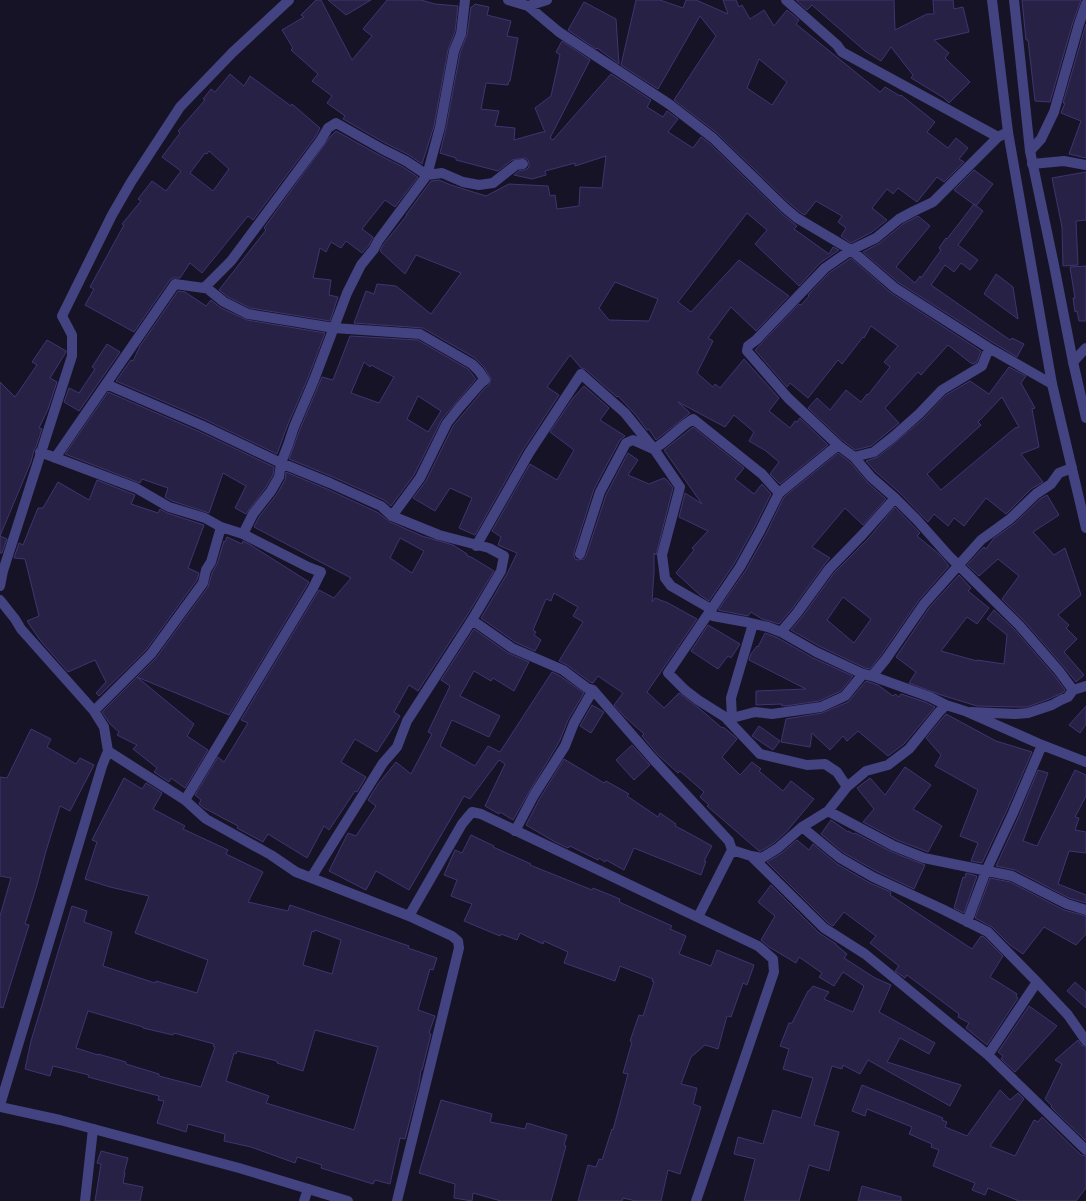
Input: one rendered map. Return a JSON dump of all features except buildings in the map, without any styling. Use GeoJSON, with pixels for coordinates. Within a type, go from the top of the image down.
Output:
{"type":"FeatureCollection","features":[{"type":"Feature","properties":{"kind":"street"},"geometry":{"type":"LineString","coordinates":[[0,586],[3,571],[40,452],[72,356],[72,335],[62,316],[112,215],[131,182],[180,107],[232,53],[289,0]]}},
{"type":"Feature","properties":{"kind":"street"},"geometry":{"type":"LineString","coordinates":[[243,534],[253,514],[280,477],[281,463],[294,427],[314,380],[347,293],[361,265],[427,174],[440,127],[454,51],[461,34],[465,0]]}},
{"type":"Feature","properties":{"kind":"street"},"geometry":{"type":"LineString","coordinates":[[508,0],[528,6],[559,32],[669,104],[714,138],[784,208],[797,218],[851,250],[896,288],[989,348],[1052,384]]}},
{"type":"Feature","properties":{"kind":"street"},"geometry":{"type":"LineString","coordinates":[[528,6],[547,0]]}},
{"type":"Feature","properties":{"kind":"street"},"geometry":{"type":"LineString","coordinates":[[786,0],[837,45],[842,52],[998,137]]}},
{"type":"Feature","properties":{"kind":"street"},"geometry":{"type":"LineString","coordinates":[[992,0],[1008,132],[1052,384],[1086,528]]}},
{"type":"Feature","properties":{"kind":"street"},"geometry":{"type":"LineString","coordinates":[[1014,0],[1032,164],[1073,362],[1084,402],[1086,418]]}},
{"type":"Feature","properties":{"kind":"street"},"geometry":{"type":"LineString","coordinates":[[1030,151],[1041,139],[1054,112],[1086,4]]}},
{"type":"Feature","properties":{"kind":"street"},"geometry":{"type":"LineString","coordinates":[[204,288],[231,261],[321,140],[328,128],[336,123],[427,174],[442,173],[463,182],[479,185],[493,183],[516,165],[523,164]]}},
{"type":"Feature","properties":{"kind":"street"},"geometry":{"type":"LineString","coordinates":[[1008,132],[998,137],[933,202],[914,210],[899,219],[876,238],[851,250],[825,268],[756,340],[748,346],[747,351],[788,398],[838,445],[854,457],[870,477],[895,498],[1019,625],[1059,671],[1073,690]]}},
{"type":"Feature","properties":{"kind":"street"},"geometry":{"type":"LineString","coordinates":[[1032,164],[1064,161],[1086,165]]}},
{"type":"Feature","properties":{"kind":"street"},"geometry":{"type":"LineString","coordinates":[[55,458],[175,284],[204,288],[208,289],[224,302],[248,314],[334,328],[408,333],[416,332],[472,364],[479,371],[485,380],[447,423],[420,478],[392,516]]}},
{"type":"Feature","properties":{"kind":"street"},"geometry":{"type":"LineString","coordinates":[[854,457],[874,452],[919,414],[942,390],[982,366],[989,348]]}},
{"type":"Feature","properties":{"kind":"street"},"geometry":{"type":"LineString","coordinates":[[1073,362],[1086,348]]}},
{"type":"Feature","properties":{"kind":"street"},"geometry":{"type":"LineString","coordinates":[[476,546],[529,454],[581,374],[625,413],[654,450],[680,487],[662,555],[665,578],[671,586],[711,609],[713,616],[768,627],[781,632],[816,652],[868,675],[930,697],[946,705],[965,711],[1042,745],[1086,762]]}},
{"type":"Feature","properties":{"kind":"street"},"geometry":{"type":"LineString","coordinates":[[106,384],[201,425],[281,463],[381,506],[392,516],[439,535],[476,546],[489,548],[504,556],[501,571],[472,620],[406,721],[397,747],[383,764],[311,878]]}},
{"type":"Feature","properties":{"kind":"street"},"geometry":{"type":"LineString","coordinates":[[654,450],[682,425],[693,418],[762,474],[779,493]]}},
{"type":"Feature","properties":{"kind":"street"},"geometry":{"type":"LineString","coordinates":[[580,554],[600,492],[626,442],[633,440],[654,450]]}},
{"type":"Feature","properties":{"kind":"street"},"geometry":{"type":"LineString","coordinates":[[838,445],[779,493],[740,567],[668,673],[685,690],[728,718],[760,754],[807,765],[825,764],[837,772],[847,787]]}},
{"type":"Feature","properties":{"kind":"street"},"geometry":{"type":"LineString","coordinates":[[40,452],[136,488],[169,507],[205,518],[221,527],[243,534],[321,572],[313,588],[184,800]]}},
{"type":"Feature","properties":{"kind":"street"},"geometry":{"type":"LineString","coordinates":[[728,718],[755,712],[772,714],[821,707],[845,696],[886,659],[924,604],[981,540],[1010,519],[1036,494],[1051,484],[1059,473],[1072,468]]}},
{"type":"Feature","properties":{"kind":"street"},"geometry":{"type":"LineString","coordinates":[[781,632],[797,613],[829,569],[895,498]]}},
{"type":"Feature","properties":{"kind":"street"},"geometry":{"type":"LineString","coordinates":[[94,710],[151,654],[203,583],[221,527]]}},
{"type":"Feature","properties":{"kind":"street"},"geometry":{"type":"LineString","coordinates":[[0,600],[21,629],[94,710],[104,727],[108,752],[100,773],[0,1106],[239,1168],[348,1201]]}},
{"type":"Feature","properties":{"kind":"street"},"geometry":{"type":"LineString","coordinates":[[472,620],[512,648],[563,670],[592,690],[729,841],[732,850],[698,917]]}},
{"type":"Feature","properties":{"kind":"street"},"geometry":{"type":"LineString","coordinates":[[728,718],[732,698],[753,624]]}},
{"type":"Feature","properties":{"kind":"street"},"geometry":{"type":"LineString","coordinates":[[965,711],[1015,714],[1028,712],[1052,705],[1068,697],[1073,690],[1086,686]]}},
{"type":"Feature","properties":{"kind":"street"},"geometry":{"type":"LineString","coordinates":[[515,831],[534,795],[565,746],[574,723],[592,690]]}},
{"type":"Feature","properties":{"kind":"street"},"geometry":{"type":"LineString","coordinates":[[732,850],[762,858],[778,848],[802,827],[828,811],[847,787],[866,771],[888,765],[909,750],[946,705]]}},
{"type":"Feature","properties":{"kind":"street"},"geometry":{"type":"LineString","coordinates":[[967,922],[986,871],[1042,745]]}},
{"type":"Feature","properties":{"kind":"street"},"geometry":{"type":"LineString","coordinates":[[108,752],[184,800],[206,819],[271,855],[296,872],[409,916],[452,936],[458,941],[459,948],[397,1201]]}},
{"type":"Feature","properties":{"kind":"street"},"geometry":{"type":"LineString","coordinates":[[828,811],[894,846],[924,858],[1012,876],[1067,904],[1086,910]]}},
{"type":"Feature","properties":{"kind":"street"},"geometry":{"type":"LineString","coordinates":[[409,916],[462,824],[472,812],[481,814],[758,946],[774,959],[774,972],[696,1201]]}},
{"type":"Feature","properties":{"kind":"street"},"geometry":{"type":"LineString","coordinates":[[802,827],[840,858],[873,877],[988,932],[1068,1015],[1086,1041]]}},
{"type":"Feature","properties":{"kind":"street"},"geometry":{"type":"LineString","coordinates":[[751,856],[824,928],[865,954],[988,1055],[1086,1150]]}},
{"type":"Feature","properties":{"kind":"street"},"geometry":{"type":"LineString","coordinates":[[988,1055],[1037,982]]}},
{"type":"Feature","properties":{"kind":"street"},"geometry":{"type":"LineString","coordinates":[[85,1201],[93,1129]]}},
{"type":"Feature","properties":{"kind":"street"},"geometry":{"type":"LineString","coordinates":[[304,1201],[308,1189]]}}]}
